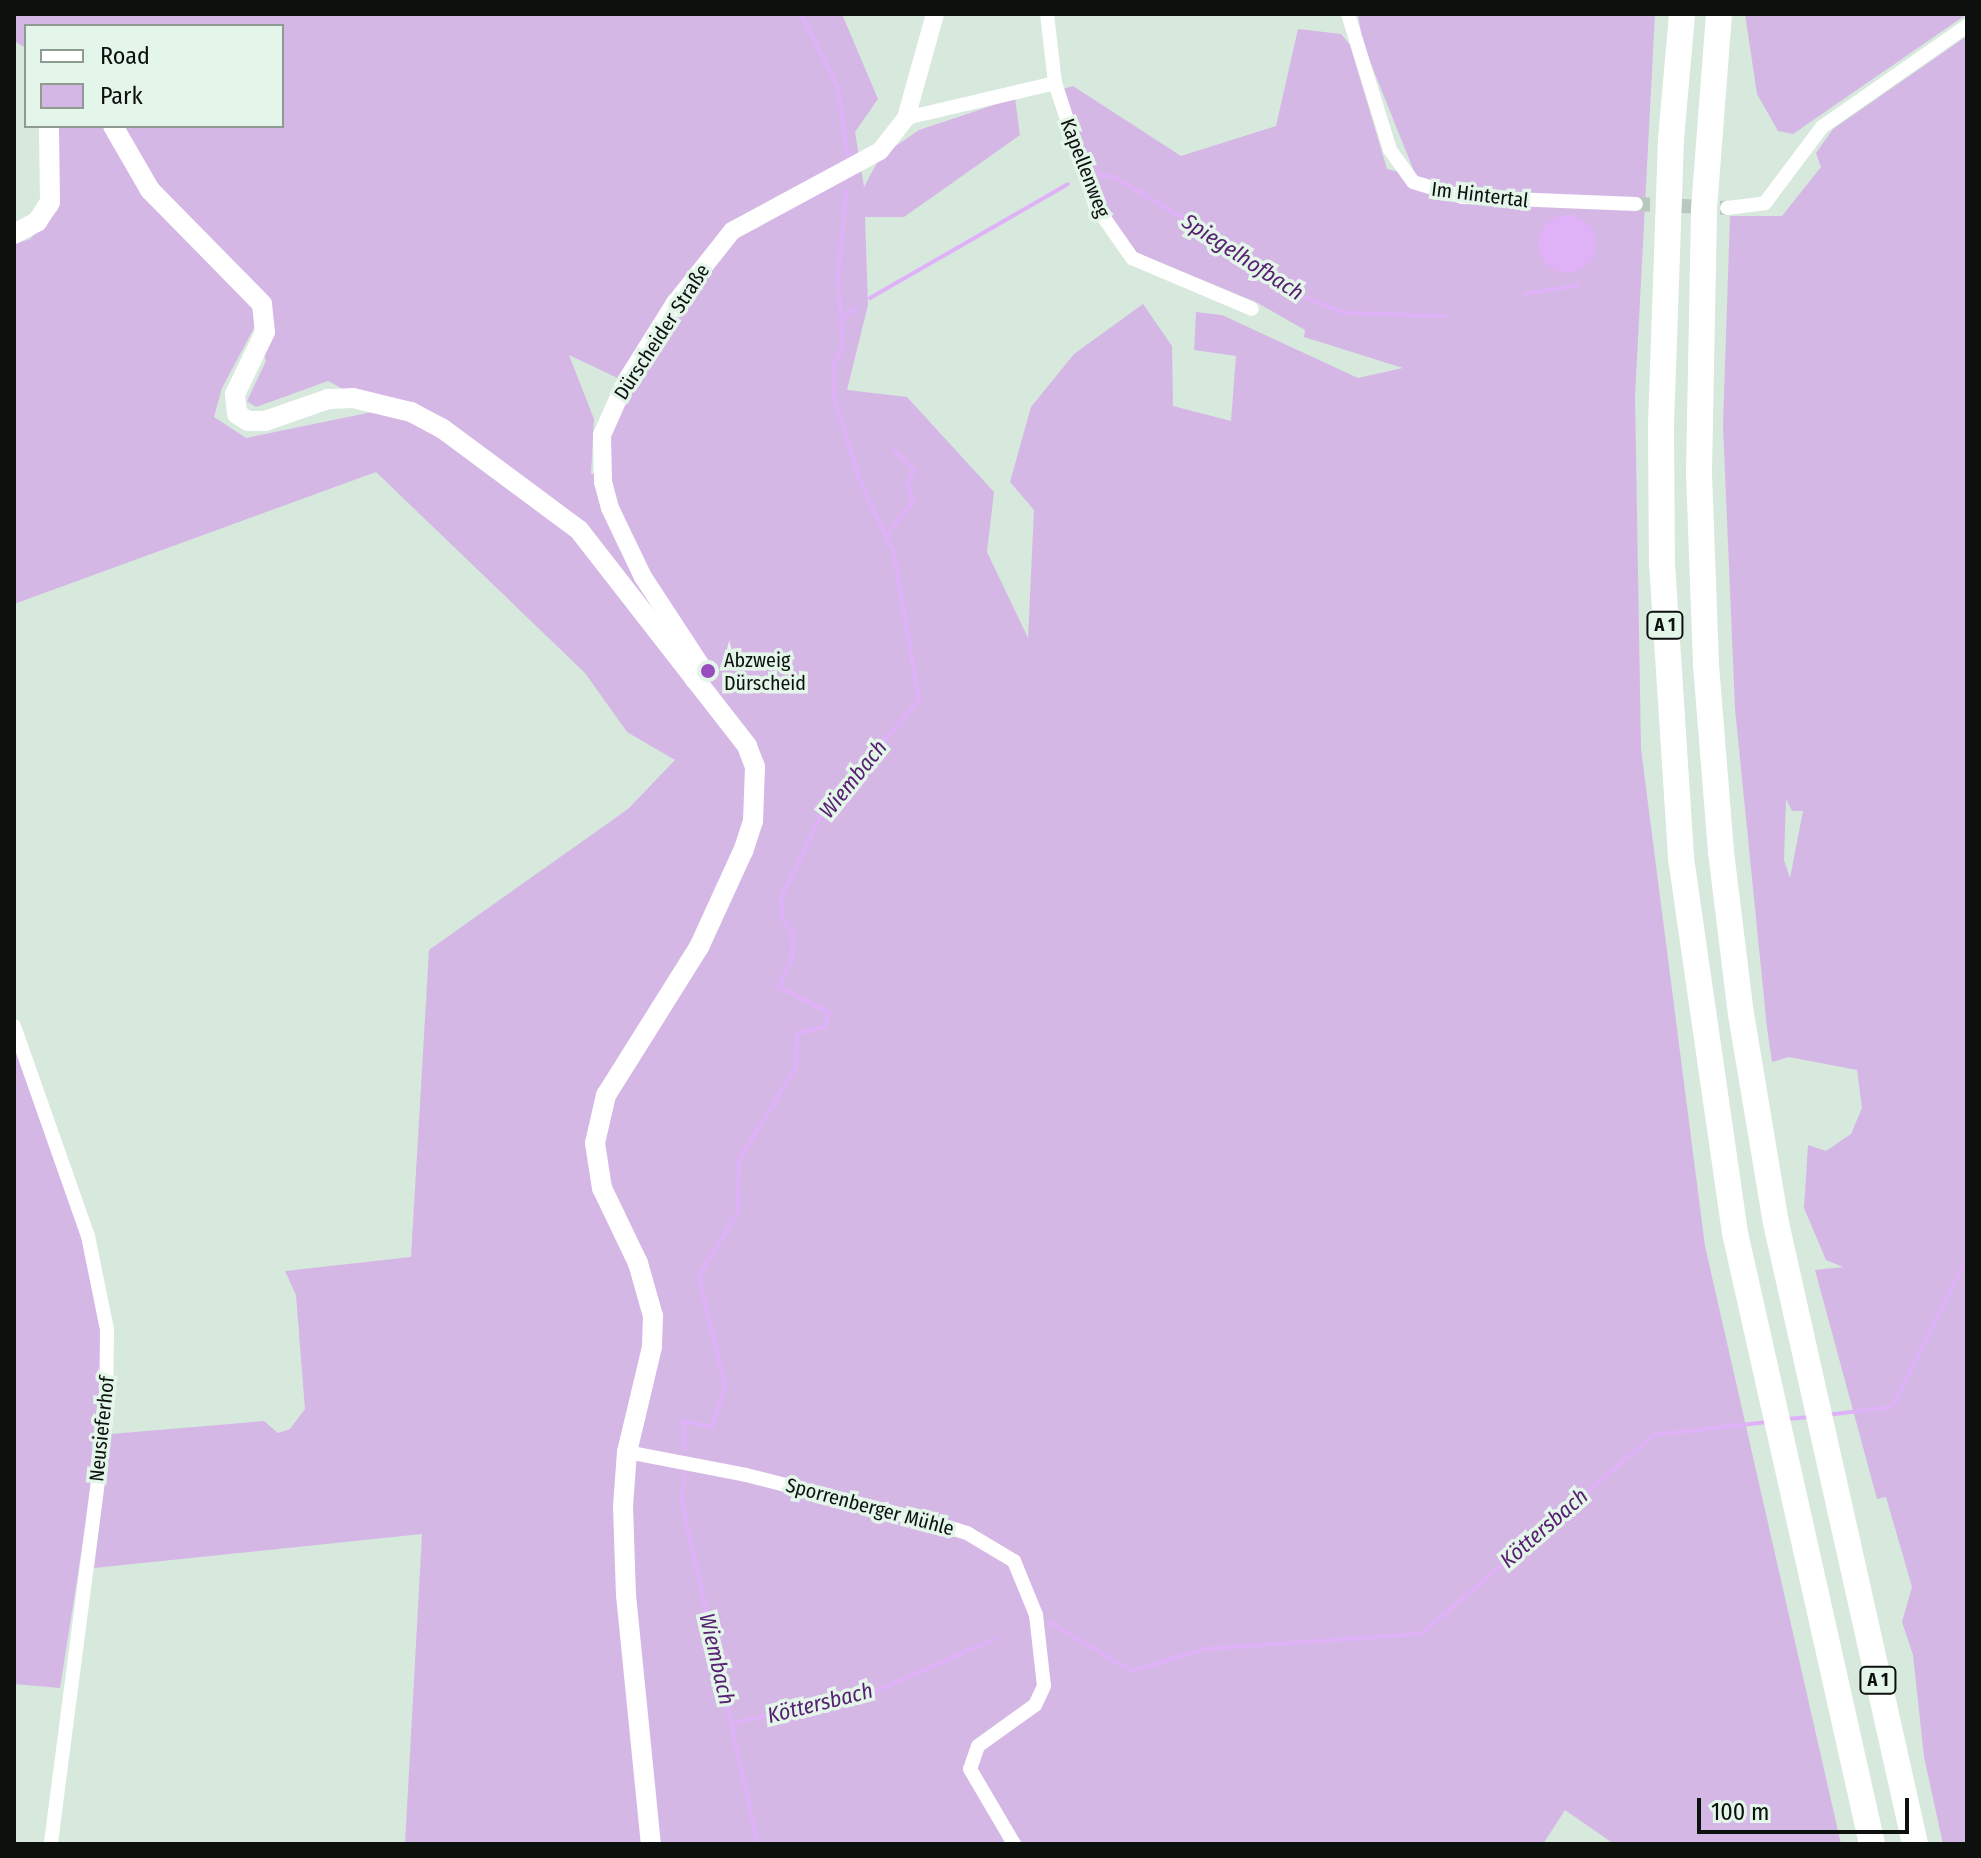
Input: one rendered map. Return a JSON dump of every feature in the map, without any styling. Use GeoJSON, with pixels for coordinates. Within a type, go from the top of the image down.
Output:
{"type":"FeatureCollection","features":[{"type":"Feature","properties":{"kind":"highway","name":"A 1"},"geometry":{"type":"LineString","coordinates":[[1682,14],[1663,329],[1662,563],[1681,858],[1735,1233],[1872,1844]]}},
{"type":"Feature","properties":{"kind":"highway","name":"A 1"},"geometry":{"type":"LineString","coordinates":[[1719,14],[1699,362],[1705,651],[1731,940],[1776,1223],[1915,1844]]}},
{"type":"Feature","properties":{"kind":"main road"},"geometry":{"type":"LineString","coordinates":[[14,234],[37,222],[50,202],[49,128]]}},
{"type":"Feature","properties":{"kind":"main road"},"geometry":{"type":"LineString","coordinates":[[114,128],[150,190],[262,304],[265,332],[235,394],[237,414],[248,421],[265,421],[320,401],[353,398],[402,409],[443,429],[579,530],[747,746],[757,788],[753,821],[722,900],[661,1011],[606,1095],[599,1118],[599,1177],[648,1289],[653,1316],[652,1347],[627,1452],[626,1595],[651,1844]]}},
{"type":"Feature","properties":{"kind":"street","name":"Dürscheider Straße"},"geometry":{"type":"LineString","coordinates":[[694,680],[700,664],[643,577],[610,508],[603,482],[602,435],[626,381],[675,303],[732,231],[880,151],[906,118],[935,14]]}},
{"type":"Feature","properties":{"kind":"street","name":"Kapellenweg"},"geometry":{"type":"LineString","coordinates":[[1047,14],[1055,83],[1095,205],[1132,258],[1252,309]]}},
{"type":"Feature","properties":{"kind":"street","name":"Im Hintertal"},"geometry":{"type":"LineString","coordinates":[[1348,14],[1390,150],[1413,182],[1463,197],[1636,204]]}},
{"type":"Feature","properties":{"kind":"street"},"geometry":{"type":"LineString","coordinates":[[1727,208],[1765,203],[1822,127],[1967,26]]}},
{"type":"Feature","properties":{"kind":"street"},"geometry":{"type":"LineString","coordinates":[[906,118],[1055,83]]}},
{"type":"Feature","properties":{"kind":"street","name":"Neusieferhof"},"geometry":{"type":"LineString","coordinates":[[14,1026],[88,1236],[107,1329],[106,1419],[51,1844]]}},
{"type":"Feature","properties":{"kind":"street","name":"Sporrenberger Mühle"},"geometry":{"type":"LineString","coordinates":[[627,1452],[746,1475],[931,1522],[967,1533],[1014,1561],[1036,1615],[1044,1686],[1035,1705],[978,1746],[970,1763],[974,1780],[1014,1844]]}},
{"type":"Feature","properties":{"kind":"green space"},"geometry":{"type":"Polygon","coordinates":[[[14,14],[842,14],[878,99],[855,132],[864,187],[880,157],[919,130],[1015,98],[1020,135],[904,217],[865,217],[868,305],[847,390],[907,397],[994,492],[987,552],[1028,638],[1034,510],[1010,482],[1031,407],[1074,354],[1143,304],[1172,346],[1173,406],[1231,421],[1236,356],[1194,350],[1196,312],[1222,315],[1358,378],[1403,368],[1304,337],[1305,330],[1256,302],[1137,253],[1101,202],[1063,89],[1073,86],[1181,156],[1276,126],[1298,29],[1341,34],[1350,45],[1387,169],[1416,176],[1363,44],[1358,14],[1655,14],[1635,396],[1641,749],[1705,1246],[1841,1844],[1614,1844],[1565,1810],[1543,1844],[1023,1844],[965,1770],[1010,1844],[405,1844],[422,1534],[94,1568],[111,1434],[264,1421],[278,1433],[290,1429],[305,1409],[296,1295],[285,1271],[411,1257],[429,950],[628,809],[675,760],[627,732],[585,673],[376,472],[14,604],[14,244],[30,239],[58,210],[57,128],[284,128],[284,24],[24,24],[24,47],[14,41],[14,14]],[[701,272],[668,296],[628,383],[569,355],[594,419],[591,474],[606,472],[606,445],[631,391],[701,272]],[[255,326],[222,388],[214,417],[246,438],[382,410],[328,381],[256,407],[247,401],[266,361],[255,326]]]}},
{"type":"Feature","properties":{"kind":"green space"},"geometry":{"type":"Polygon","coordinates":[[[1745,14],[1967,14],[1793,134],[1778,131],[1757,94],[1745,14]]]}},
{"type":"Feature","properties":{"kind":"green space"},"geometry":{"type":"Polygon","coordinates":[[[1967,36],[1967,1844],[1943,1844],[1924,1757],[1913,1655],[1902,1622],[1912,1587],[1886,1497],[1877,1499],[1815,1270],[1843,1267],[1826,1260],[1804,1208],[1808,1145],[1826,1151],[1851,1134],[1862,1108],[1857,1070],[1789,1057],[1772,1062],[1735,709],[1723,425],[1730,216],[1782,216],[1821,167],[1816,153],[1833,129],[1967,36]],[[1786,799],[1784,860],[1790,878],[1803,811],[1792,811],[1786,799]]]}},
{"type":"Feature","properties":{"kind":"green space"},"geometry":{"type":"Polygon","coordinates":[[[14,1032],[88,1236],[104,1331],[102,1420],[60,1688],[14,1684],[14,1032]]]}},
{"type":"Feature","properties":{"kind":"shaded area"},"geometry":{"type":"Polygon","coordinates":[[[1567,215],[1588,223],[1596,244],[1588,265],[1567,273],[1546,265],[1538,244],[1546,223],[1567,215]]]}},
{"type":"Feature","properties":{"kind":"waterway","name":"Wiembach"},"geometry":{"type":"LineString","coordinates":[[801,14],[838,87],[848,159]]}},
{"type":"Feature","properties":{"kind":"waterway","name":"Spiegelhofbach"},"geometry":{"type":"LineString","coordinates":[[1099,175],[1114,177],[1227,244],[1293,293],[1345,313],[1444,316]]}},
{"type":"Feature","properties":{"kind":"waterway","name":"Spiegelhofbach"},"geometry":{"type":"LineString","coordinates":[[870,298],[1068,184]]}},
{"type":"Feature","properties":{"kind":"waterway","name":"Wiembach"},"geometry":{"type":"LineString","coordinates":[[685,1449],[683,1421],[712,1427],[725,1387],[699,1276],[738,1212],[739,1160],[796,1067],[797,1033],[825,1027],[829,1013],[778,986],[792,958],[793,932],[782,919],[781,898],[822,813],[919,700],[894,553],[860,481],[834,397],[834,363],[843,347],[838,278],[846,191]]}},
{"type":"Feature","properties":{"kind":"waterway","name":"Spiegelhofbach"},"geometry":{"type":"LineString","coordinates":[[1525,294],[1579,285]]}},
{"type":"Feature","properties":{"kind":"waterway","name":"Spiegelhofbach"},"geometry":{"type":"LineString","coordinates":[[840,322],[856,307]]}},
{"type":"Feature","properties":{"kind":"waterway"},"geometry":{"type":"LineString","coordinates":[[886,536],[913,501],[907,484],[914,470],[895,450]]}},
{"type":"Feature","properties":{"kind":"waterway","name":"Köttersbach"},"geometry":{"type":"LineString","coordinates":[[1827,1415],[1892,1407],[1967,1257]]}},
{"type":"Feature","properties":{"kind":"waterway","name":"Köttersbach"},"geometry":{"type":"LineString","coordinates":[[1787,1419],[1810,1417]]}},
{"type":"Feature","properties":{"kind":"waterway","name":"Köttersbach"},"geometry":{"type":"LineString","coordinates":[[1049,1622],[1132,1671],[1205,1649],[1421,1634],[1654,1435],[1767,1422]]}},
{"type":"Feature","properties":{"kind":"waterway","name":"Wiembach"},"geometry":{"type":"LineString","coordinates":[[684,1473],[682,1502],[758,1844]]}},
{"type":"Feature","properties":{"kind":"waterway","name":"Köttersbach"},"geometry":{"type":"LineString","coordinates":[[733,1723],[871,1693],[995,1639]]}},
{"type":"Feature","properties":{"kind":"tunnel"},"geometry":{"type":"LineString","coordinates":[[1636,204],[1727,208]]}},
{"type":"Feature","properties":{"kind":"place","name":"Abzweig Dürscheid"},"geometry":{"type":"Point","coordinates":[708,671]}}]}
